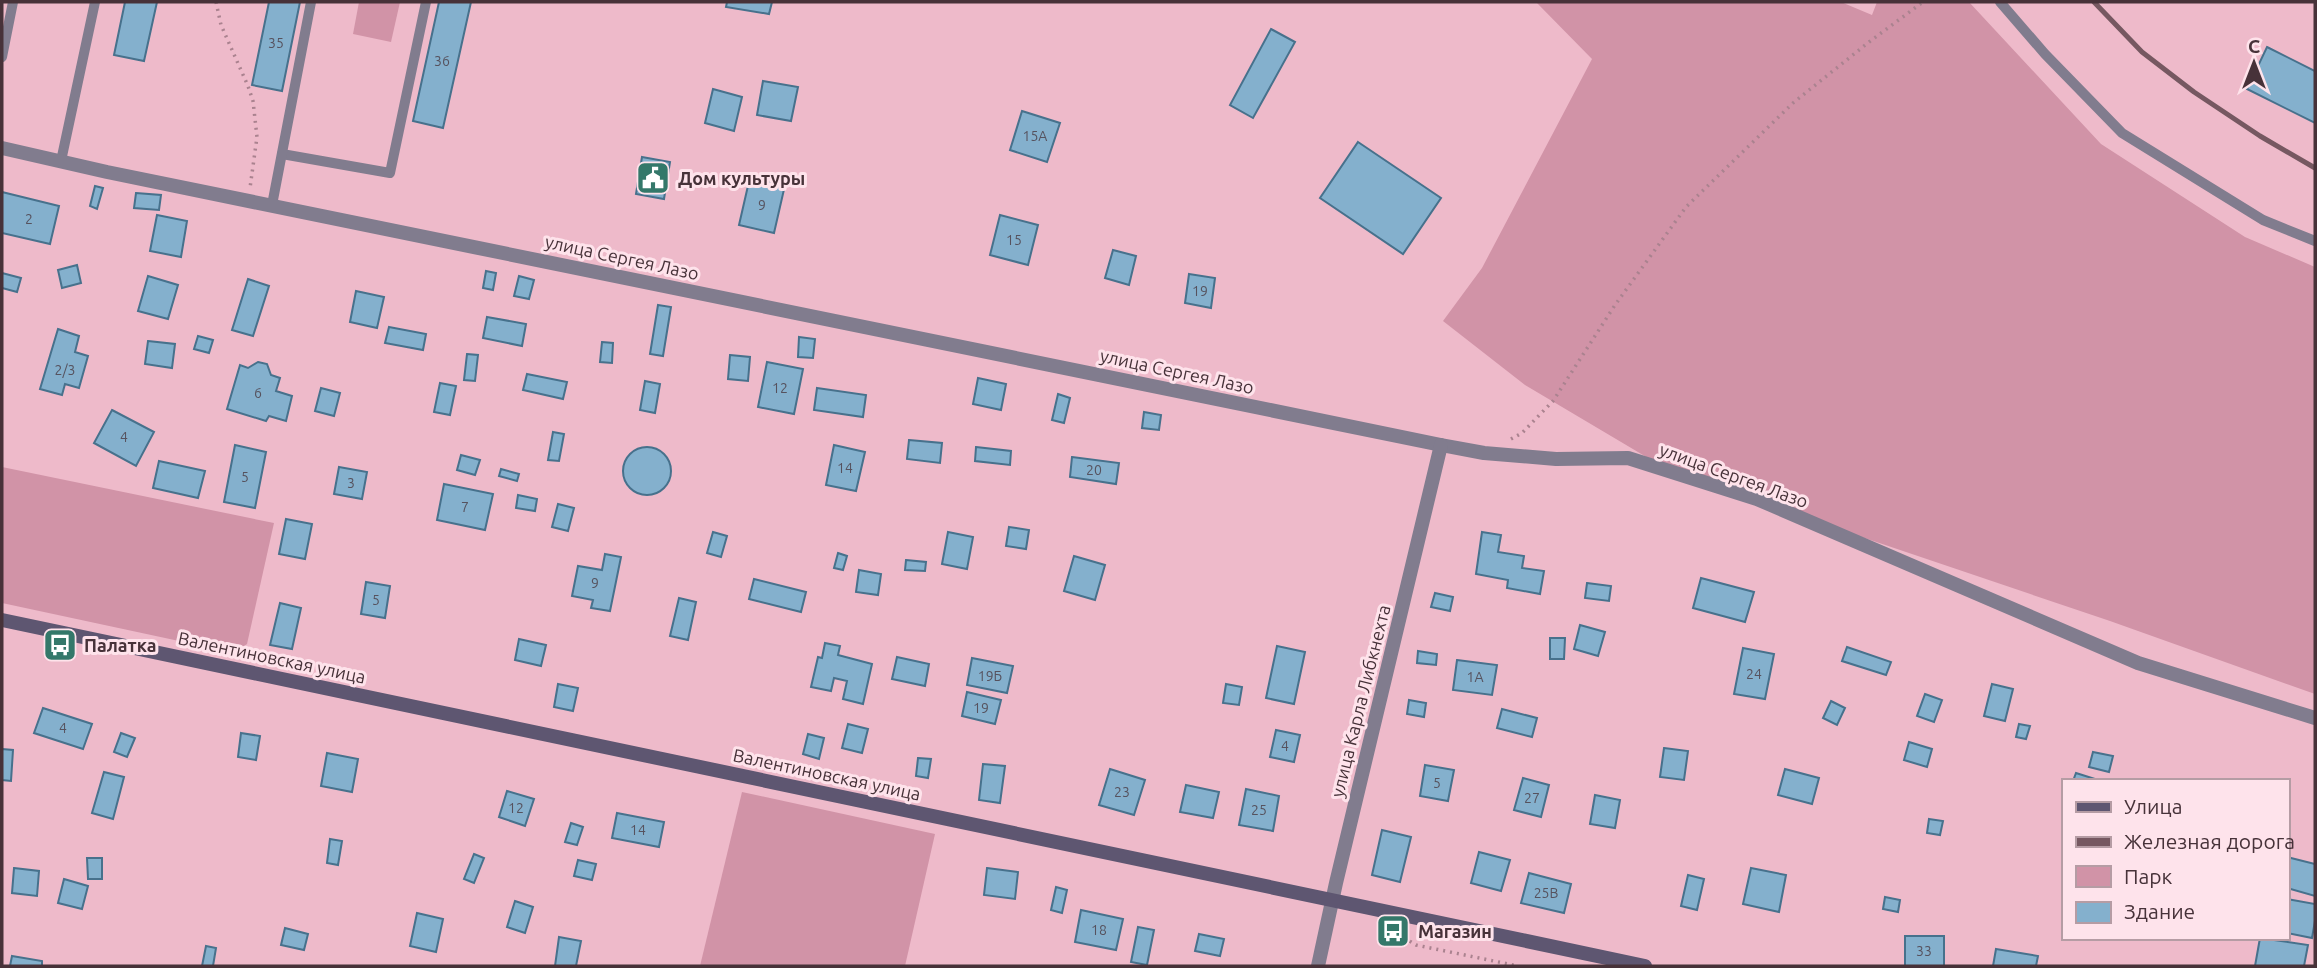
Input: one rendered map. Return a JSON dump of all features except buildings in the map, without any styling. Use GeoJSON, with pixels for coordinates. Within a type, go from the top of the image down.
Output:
{"type":"FeatureCollection","features":[{"type":"Feature","properties":{"kind":"main road","name":"Валентиновская улица"},"geometry":{"type":"LineString","coordinates":[[2,620],[1645,966]]}},
{"type":"Feature","properties":{"kind":"street","name":"улица Сергея Лазо"},"geometry":{"type":"LineString","coordinates":[[2,148],[1441,445],[1483,453],[1556,459],[1628,458],[1757,499],[2138,663],[2315,718]]}},
{"type":"Feature","properties":{"kind":"street","name":"улица Карла Либкнехта"},"geometry":{"type":"LineString","coordinates":[[1318,966],[1441,445]]}},
{"type":"Feature","properties":{"kind":"lane"},"geometry":{"type":"LineString","coordinates":[[2,57],[13,2]]}},
{"type":"Feature","properties":{"kind":"lane"},"geometry":{"type":"LineString","coordinates":[[61,161],[95,2]]}},
{"type":"Feature","properties":{"kind":"lane"},"geometry":{"type":"LineString","coordinates":[[272,205],[311,2]]}},
{"type":"Feature","properties":{"kind":"lane"},"geometry":{"type":"LineString","coordinates":[[282,154],[390,173],[426,2]]}},
{"type":"Feature","properties":{"kind":"lane"},"geometry":{"type":"LineString","coordinates":[[2000,2],[2045,54],[2122,133],[2263,220],[2315,241]]}},
{"type":"Feature","properties":{"kind":"path"},"geometry":{"type":"LineString","coordinates":[[216,2],[221,25],[248,86],[256,120],[257,137],[249,200]]}},
{"type":"Feature","properties":{"kind":"path"},"geometry":{"type":"LineString","coordinates":[[1483,453],[1522,433],[1553,401],[1615,305],[1686,207],[1793,103],[1923,2]]}},
{"type":"Feature","properties":{"kind":"path"},"geometry":{"type":"LineString","coordinates":[[1393,931],[1416,945],[1518,966]]}},
{"type":"Feature","properties":{"kind":"green space"},"geometry":{"type":"Polygon","coordinates":[[[359,2],[400,2],[391,42],[353,34],[359,2]]]}},
{"type":"Feature","properties":{"kind":"green space"},"geometry":{"type":"Polygon","coordinates":[[[1536,2],[1841,2],[1872,15],[1877,2],[1969,2],[2101,144],[2245,237],[2315,267],[2315,694],[2110,621],[1675,474],[1525,385],[1443,321],[1482,268],[1592,59],[1536,2]]]}},
{"type":"Feature","properties":{"kind":"green space"},"geometry":{"type":"Polygon","coordinates":[[[2,467],[274,523],[247,644],[235,653],[2,603],[2,467]]]}},
{"type":"Feature","properties":{"kind":"green space"},"geometry":{"type":"Polygon","coordinates":[[[742,792],[935,834],[905,966],[700,966],[742,792]]]}},
{"type":"Feature","properties":{"kind":"railway"},"geometry":{"type":"LineString","coordinates":[[2094,2],[2142,52],[2194,92],[2260,136],[2315,168]]}},
{"type":"Feature","properties":{"kind":"place","name":"Дом культуры"},"geometry":{"type":"Point","coordinates":[653,178]}},
{"type":"Feature","properties":{"kind":"place","name":"Палатка"},"geometry":{"type":"Point","coordinates":[60,645]}},
{"type":"Feature","properties":{"kind":"place","name":"Магазин"},"geometry":{"type":"Point","coordinates":[1393,931]}}]}
